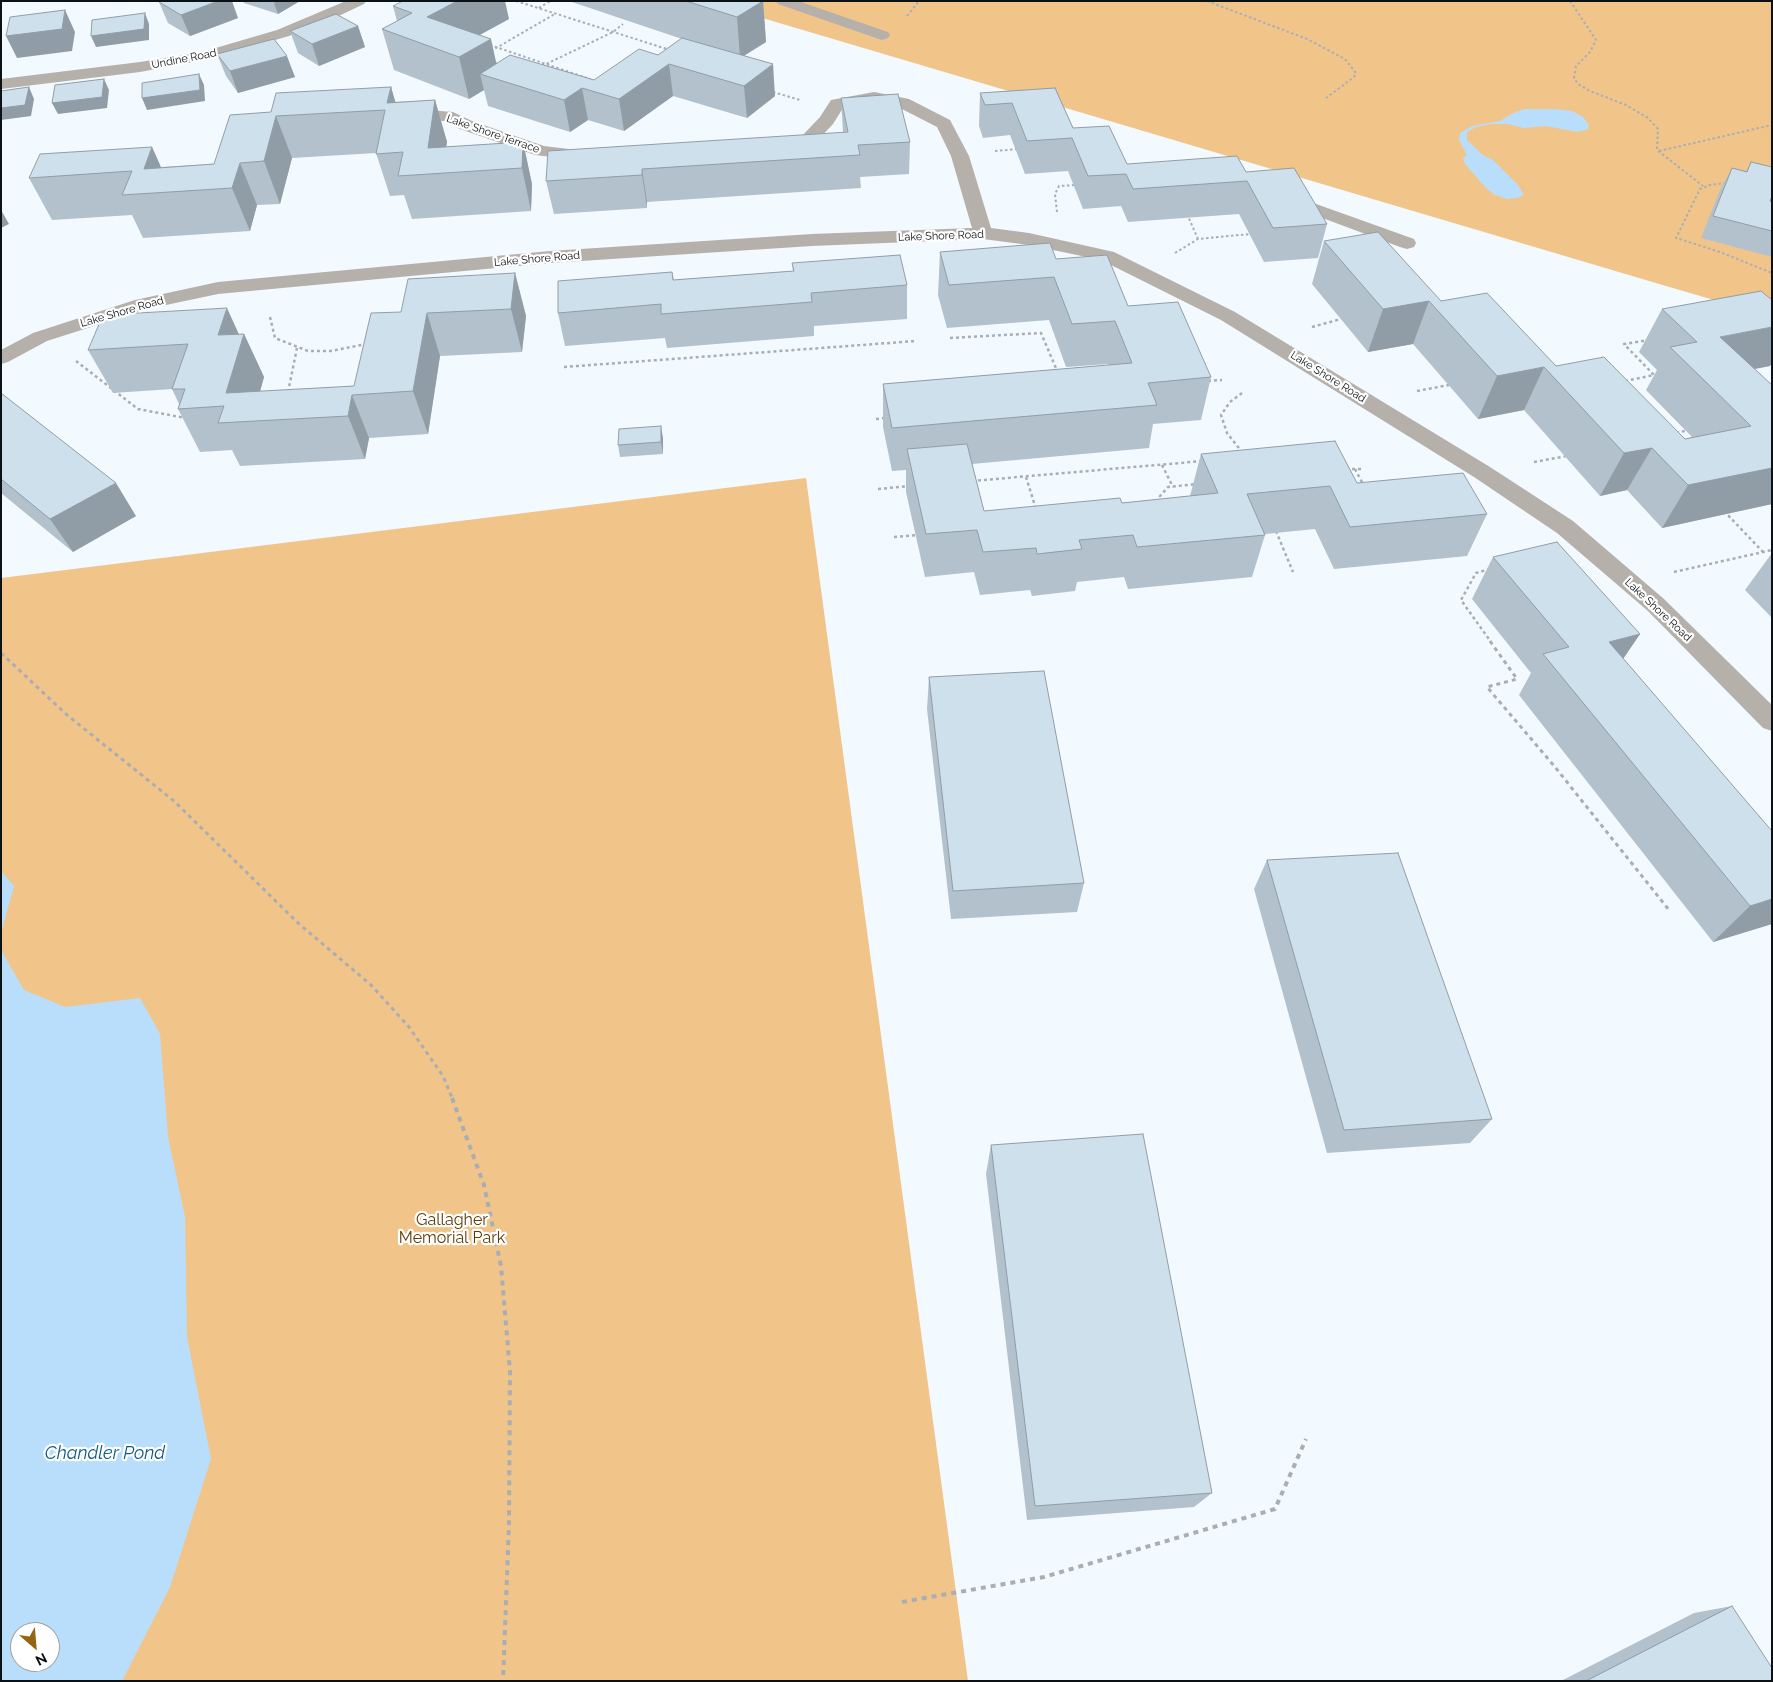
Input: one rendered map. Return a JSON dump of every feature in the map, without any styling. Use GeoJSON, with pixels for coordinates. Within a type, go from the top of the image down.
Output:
{"type":"FeatureCollection","features":[{"type":"Feature","properties":{"kind":"street","name":"Undine Road"},"geometry":{"type":"LineString","coordinates":[[1,84],[133,68],[204,56],[283,34],[359,1]]}},
{"type":"Feature","properties":{"kind":"street"},"geometry":{"type":"LineString","coordinates":[[783,1],[882,35]]}},
{"type":"Feature","properties":{"kind":"street"},"geometry":{"type":"LineString","coordinates":[[758,143],[806,142],[827,120],[837,104],[874,97],[903,103],[944,124],[960,156],[983,233]]}},
{"type":"Feature","properties":{"kind":"street","name":"Lake Shore Terrace"},"geometry":{"type":"LineString","coordinates":[[381,111],[448,116],[466,125],[541,151],[602,156]]}},
{"type":"Feature","properties":{"kind":"street"},"geometry":{"type":"LineString","coordinates":[[1291,200],[1407,243]]}},
{"type":"Feature","properties":{"kind":"street","name":"Lake Shore Road"},"geometry":{"type":"LineString","coordinates":[[1,358],[40,337],[142,304],[218,288],[550,257],[812,240],[983,233],[1029,239],[1107,256],[1228,316],[1466,462],[1572,533],[1656,605],[1772,721]]}},
{"type":"Feature","properties":{"kind":"path"},"geometry":{"type":"LineString","coordinates":[[516,1],[673,51]]}},
{"type":"Feature","properties":{"kind":"path"},"geometry":{"type":"LineString","coordinates":[[538,8],[550,1]]}},
{"type":"Feature","properties":{"kind":"path"},"geometry":{"type":"LineString","coordinates":[[1207,1],[1307,39],[1345,60],[1353,67],[1356,73],[1354,77],[1326,98]]}},
{"type":"Feature","properties":{"kind":"path"},"geometry":{"type":"LineString","coordinates":[[1570,1],[1596,40],[1590,52],[1576,66],[1574,78],[1578,84],[1590,91],[1626,105],[1648,118],[1658,130],[1659,151],[1703,186]]}},
{"type":"Feature","properties":{"kind":"path"},"geometry":{"type":"LineString","coordinates":[[489,52],[555,14]]}},
{"type":"Feature","properties":{"kind":"path"},"geometry":{"type":"LineString","coordinates":[[538,68],[613,32],[623,24]]}},
{"type":"Feature","properties":{"kind":"path"},"geometry":{"type":"LineString","coordinates":[[489,45],[590,79],[587,87],[593,81]]}},
{"type":"Feature","properties":{"kind":"path"},"geometry":{"type":"LineString","coordinates":[[766,90],[803,101]]}},
{"type":"Feature","properties":{"kind":"path"},"geometry":{"type":"LineString","coordinates":[[1659,151],[1772,125]]}},
{"type":"Feature","properties":{"kind":"path"},"geometry":{"type":"LineString","coordinates":[[991,151],[1019,149]]}},
{"type":"Feature","properties":{"kind":"path"},"geometry":{"type":"LineString","coordinates":[[1730,183],[1703,186],[1698,191],[1676,238],[1720,252],[1772,274]]}},
{"type":"Feature","properties":{"kind":"path"},"geometry":{"type":"LineString","coordinates":[[1058,221],[1055,194],[1059,186],[1077,185]]}},
{"type":"Feature","properties":{"kind":"path"},"geometry":{"type":"LineString","coordinates":[[1186,213],[1198,239]]}},
{"type":"Feature","properties":{"kind":"path"},"geometry":{"type":"LineString","coordinates":[[1174,253],[1198,239],[1250,234]]}},
{"type":"Feature","properties":{"kind":"path"},"geometry":{"type":"LineString","coordinates":[[270,317],[275,338],[308,351],[331,351],[370,342]]}},
{"type":"Feature","properties":{"kind":"path"},"geometry":{"type":"LineString","coordinates":[[950,338],[1041,333],[1059,375]]}},
{"type":"Feature","properties":{"kind":"path"},"geometry":{"type":"LineString","coordinates":[[1618,382],[1654,375],[1624,344],[1652,339]]}},
{"type":"Feature","properties":{"kind":"path"},"geometry":{"type":"LineString","coordinates":[[564,367],[916,340]]}},
{"type":"Feature","properties":{"kind":"path"},"geometry":{"type":"LineString","coordinates":[[362,352],[364,344]]}},
{"type":"Feature","properties":{"kind":"path"},"geometry":{"type":"LineString","coordinates":[[287,400],[297,348]]}},
{"type":"Feature","properties":{"kind":"path"},"geometry":{"type":"LineString","coordinates":[[73,359],[138,409],[186,418]]}},
{"type":"Feature","properties":{"kind":"path"},"geometry":{"type":"LineString","coordinates":[[1203,382],[1222,380]]}},
{"type":"Feature","properties":{"kind":"path"},"geometry":{"type":"LineString","coordinates":[[1238,457],[1245,455],[1227,433],[1221,415],[1230,402],[1242,393]]}},
{"type":"Feature","properties":{"kind":"path"},"geometry":{"type":"LineString","coordinates":[[876,419],[885,418]]}},
{"type":"Feature","properties":{"kind":"path"},"geometry":{"type":"LineString","coordinates":[[1670,434],[1698,428]]}},
{"type":"Feature","properties":{"kind":"path"},"geometry":{"type":"LineString","coordinates":[[1532,463],[1569,455]]}},
{"type":"Feature","properties":{"kind":"path"},"geometry":{"type":"LineString","coordinates":[[967,481],[1205,461]]}},
{"type":"Feature","properties":{"kind":"path"},"geometry":{"type":"LineString","coordinates":[[1162,465],[1173,487]]}},
{"type":"Feature","properties":{"kind":"path"},"geometry":{"type":"LineString","coordinates":[[1355,469],[1364,487]]}},
{"type":"Feature","properties":{"kind":"path"},"geometry":{"type":"LineString","coordinates":[[1346,470],[1364,469]]}},
{"type":"Feature","properties":{"kind":"path"},"geometry":{"type":"LineString","coordinates":[[1026,476],[1039,516]]}},
{"type":"Feature","properties":{"kind":"path"},"geometry":{"type":"LineString","coordinates":[[1161,505],[1160,496],[1168,487],[1201,484]]}},
{"type":"Feature","properties":{"kind":"path"},"geometry":{"type":"LineString","coordinates":[[878,489],[918,486]]}},
{"type":"Feature","properties":{"kind":"path"},"geometry":{"type":"LineString","coordinates":[[1722,509],[1764,552]]}},
{"type":"Feature","properties":{"kind":"path"},"geometry":{"type":"LineString","coordinates":[[1275,528],[1293,572]]}},
{"type":"Feature","properties":{"kind":"path"},"geometry":{"type":"LineString","coordinates":[[894,537],[924,534]]}},
{"type":"Feature","properties":{"kind":"path"},"geometry":{"type":"LineString","coordinates":[[1665,574],[1772,550]]}},
{"type":"Feature","properties":{"kind":"path"},"geometry":{"type":"LineString","coordinates":[[1494,568],[1476,573],[1461,600],[1517,679],[1487,687],[1561,774],[1669,910]]}},
{"type":"Feature","properties":{"kind":"path"},"geometry":{"type":"LineString","coordinates":[[1,653],[67,716],[174,801],[298,923],[371,986],[409,1027],[443,1076],[484,1185],[501,1266],[510,1370],[509,1524],[503,1681]]}},
{"type":"Feature","properties":{"kind":"path"},"geometry":{"type":"LineString","coordinates":[[902,1602],[1044,1577],[1275,1509],[1306,1439]]}},
{"type":"Feature","properties":{"kind":"green space"},"geometry":{"type":"Polygon","coordinates":[[[705,1],[1772,1],[1772,317],[1666,286],[705,1]]]}},
{"type":"Feature","properties":{"kind":"green space","name":"Gallagher Memorial Park"},"geometry":{"type":"Polygon","coordinates":[[[806,478],[968,1681],[1,1681],[1,578],[806,478]]]}},
{"type":"Feature","properties":{"kind":"water"},"geometry":{"type":"Polygon","coordinates":[[[1525,109],[1572,111],[1583,117],[1589,125],[1588,129],[1578,132],[1546,126],[1524,128],[1508,124],[1491,124],[1476,127],[1467,132],[1467,140],[1483,155],[1493,160],[1518,185],[1524,195],[1507,199],[1495,195],[1487,189],[1465,164],[1463,158],[1467,155],[1459,140],[1460,133],[1472,126],[1500,121],[1515,112],[1525,109]]]}},
{"type":"Feature","properties":{"kind":"water"},"geometry":{"type":"Polygon","coordinates":[[[1,871],[14,886],[1,933],[1,871]]]}},
{"type":"Feature","properties":{"kind":"water","name":"Chandler Pond"},"geometry":{"type":"Polygon","coordinates":[[[1,950],[24,990],[65,1007],[140,998],[160,1034],[168,1137],[185,1217],[187,1337],[211,1459],[170,1587],[122,1681],[1,1681],[1,950]]]}},
{"type":"Feature","properties":{"kind":"building"},"geometry":{"type":"Polygon","coordinates":[[[160,1],[218,1],[181,15],[160,1]]]}},
{"type":"Feature","properties":{"kind":"building"},"geometry":{"type":"Polygon","coordinates":[[[403,1],[457,1],[427,17],[491,39],[459,57],[382,29],[412,13],[393,6],[403,1]]]}},
{"type":"Feature","properties":{"kind":"building"},"geometry":{"type":"Polygon","coordinates":[[[686,1],[763,1],[737,17],[686,1]]]}},
{"type":"Feature","properties":{"kind":"building"},"geometry":{"type":"Polygon","coordinates":[[[65,10],[62,29],[6,36],[10,17],[65,10]]]}},
{"type":"Feature","properties":{"kind":"building"},"geometry":{"type":"Polygon","coordinates":[[[145,13],[144,29],[91,36],[92,20],[145,13]]]}},
{"type":"Feature","properties":{"kind":"building"},"geometry":{"type":"Polygon","coordinates":[[[336,14],[358,26],[312,44],[290,31],[336,14]]]}},
{"type":"Feature","properties":{"kind":"building"},"geometry":{"type":"Polygon","coordinates":[[[682,38],[773,64],[744,86],[669,64],[619,99],[582,88],[564,100],[480,74],[510,55],[594,80],[639,49],[658,55],[682,38]]]}},
{"type":"Feature","properties":{"kind":"building"},"geometry":{"type":"Polygon","coordinates":[[[274,39],[287,56],[230,71],[217,54],[274,39]]]}},
{"type":"Feature","properties":{"kind":"building"},"geometry":{"type":"Polygon","coordinates":[[[199,74],[200,90],[142,98],[142,83],[199,74]]]}},
{"type":"Feature","properties":{"kind":"building"},"geometry":{"type":"Polygon","coordinates":[[[104,79],[102,97],[52,103],[55,85],[104,79]]]}},
{"type":"Feature","properties":{"kind":"building"},"geometry":{"type":"Polygon","coordinates":[[[29,87],[25,105],[1,108],[1,91],[29,87]]]}},
{"type":"Feature","properties":{"kind":"building"},"geometry":{"type":"Polygon","coordinates":[[[391,87],[387,103],[435,100],[428,148],[523,142],[522,168],[398,176],[403,152],[376,154],[385,110],[276,116],[264,161],[240,163],[232,188],[122,195],[132,171],[29,178],[40,154],[152,147],[144,169],[214,164],[230,115],[271,112],[276,93],[391,87]]]}},
{"type":"Feature","properties":{"kind":"building"},"geometry":{"type":"Polygon","coordinates":[[[1055,88],[1073,128],[1109,126],[1127,164],[1237,156],[1246,172],[1294,168],[1327,224],[1273,228],[1247,181],[1133,189],[1126,174],[1088,176],[1072,138],[1027,141],[1012,103],[985,105],[980,93],[1055,88]]]}},
{"type":"Feature","properties":{"kind":"building"},"geometry":{"type":"Polygon","coordinates":[[[898,94],[910,142],[858,145],[860,155],[642,169],[642,175],[546,181],[548,151],[848,132],[841,98],[898,94]]]}},
{"type":"Feature","properties":{"kind":"building"},"geometry":{"type":"Polygon","coordinates":[[[1751,162],[1772,167],[1772,196],[1770,201],[1772,202],[1772,231],[1713,216],[1732,168],[1747,172],[1751,162]]]}},
{"type":"Feature","properties":{"kind":"building"},"geometry":{"type":"Polygon","coordinates":[[[1378,232],[1441,301],[1487,293],[1556,366],[1604,357],[1685,439],[1751,426],[1670,347],[1697,342],[1662,309],[1761,291],[1772,300],[1772,327],[1720,337],[1772,385],[1772,468],[1688,485],[1652,448],[1624,453],[1544,367],[1497,376],[1429,301],[1383,309],[1324,241],[1378,232]]]}},
{"type":"Feature","properties":{"kind":"building"},"geometry":{"type":"Polygon","coordinates":[[[1050,243],[1056,259],[1107,255],[1128,306],[1178,302],[1211,377],[1148,383],[1157,405],[892,428],[883,384],[1132,363],[1115,321],[1072,324],[1054,277],[949,285],[940,252],[1050,243]]]}},
{"type":"Feature","properties":{"kind":"building"},"geometry":{"type":"Polygon","coordinates":[[[900,255],[907,285],[811,293],[812,302],[661,314],[661,304],[558,313],[558,281],[672,272],[673,280],[794,271],[792,263],[900,255]]]}},
{"type":"Feature","properties":{"kind":"building"},"geometry":{"type":"Polygon","coordinates":[[[515,273],[511,309],[427,313],[413,391],[352,395],[348,416],[218,423],[224,406],[178,409],[185,389],[172,389],[188,344],[88,350],[103,315],[227,308],[218,335],[244,334],[226,393],[354,386],[371,313],[401,312],[408,279],[515,273]]]}},
{"type":"Feature","properties":{"kind":"building"},"geometry":{"type":"Polygon","coordinates":[[[1,393],[116,483],[50,519],[1,479],[1,393]]]}},
{"type":"Feature","properties":{"kind":"building"},"geometry":{"type":"Polygon","coordinates":[[[661,426],[661,442],[618,445],[619,429],[661,426]]]}},
{"type":"Feature","properties":{"kind":"building"},"geometry":{"type":"Polygon","coordinates":[[[1335,441],[1357,483],[1463,473],[1487,514],[1350,527],[1330,486],[1247,494],[1265,535],[1137,547],[1133,535],[1079,540],[1082,549],[1037,554],[1036,548],[983,552],[977,530],[926,534],[907,449],[967,444],[984,511],[1120,498],[1122,503],[1218,493],[1201,454],[1335,441]]]}},
{"type":"Feature","properties":{"kind":"building"},"geometry":{"type":"Polygon","coordinates":[[[1557,542],[1640,634],[1609,642],[1772,831],[1772,899],[1750,906],[1543,654],[1569,647],[1493,557],[1557,542]]]}},
{"type":"Feature","properties":{"kind":"building"},"geometry":{"type":"Polygon","coordinates":[[[1044,671],[1084,883],[953,891],[929,677],[1044,671]]]}},
{"type":"Feature","properties":{"kind":"building"},"geometry":{"type":"Polygon","coordinates":[[[1398,853],[1492,1119],[1344,1130],[1267,860],[1398,853]]]}},
{"type":"Feature","properties":{"kind":"building"},"geometry":{"type":"Polygon","coordinates":[[[1143,1134],[1212,1493],[1035,1506],[991,1145],[1143,1134]]]}},
{"type":"Feature","properties":{"kind":"building"},"geometry":{"type":"Polygon","coordinates":[[[1732,1606],[1772,1668],[1772,1681],[1586,1681],[1732,1606]]]}}]}
